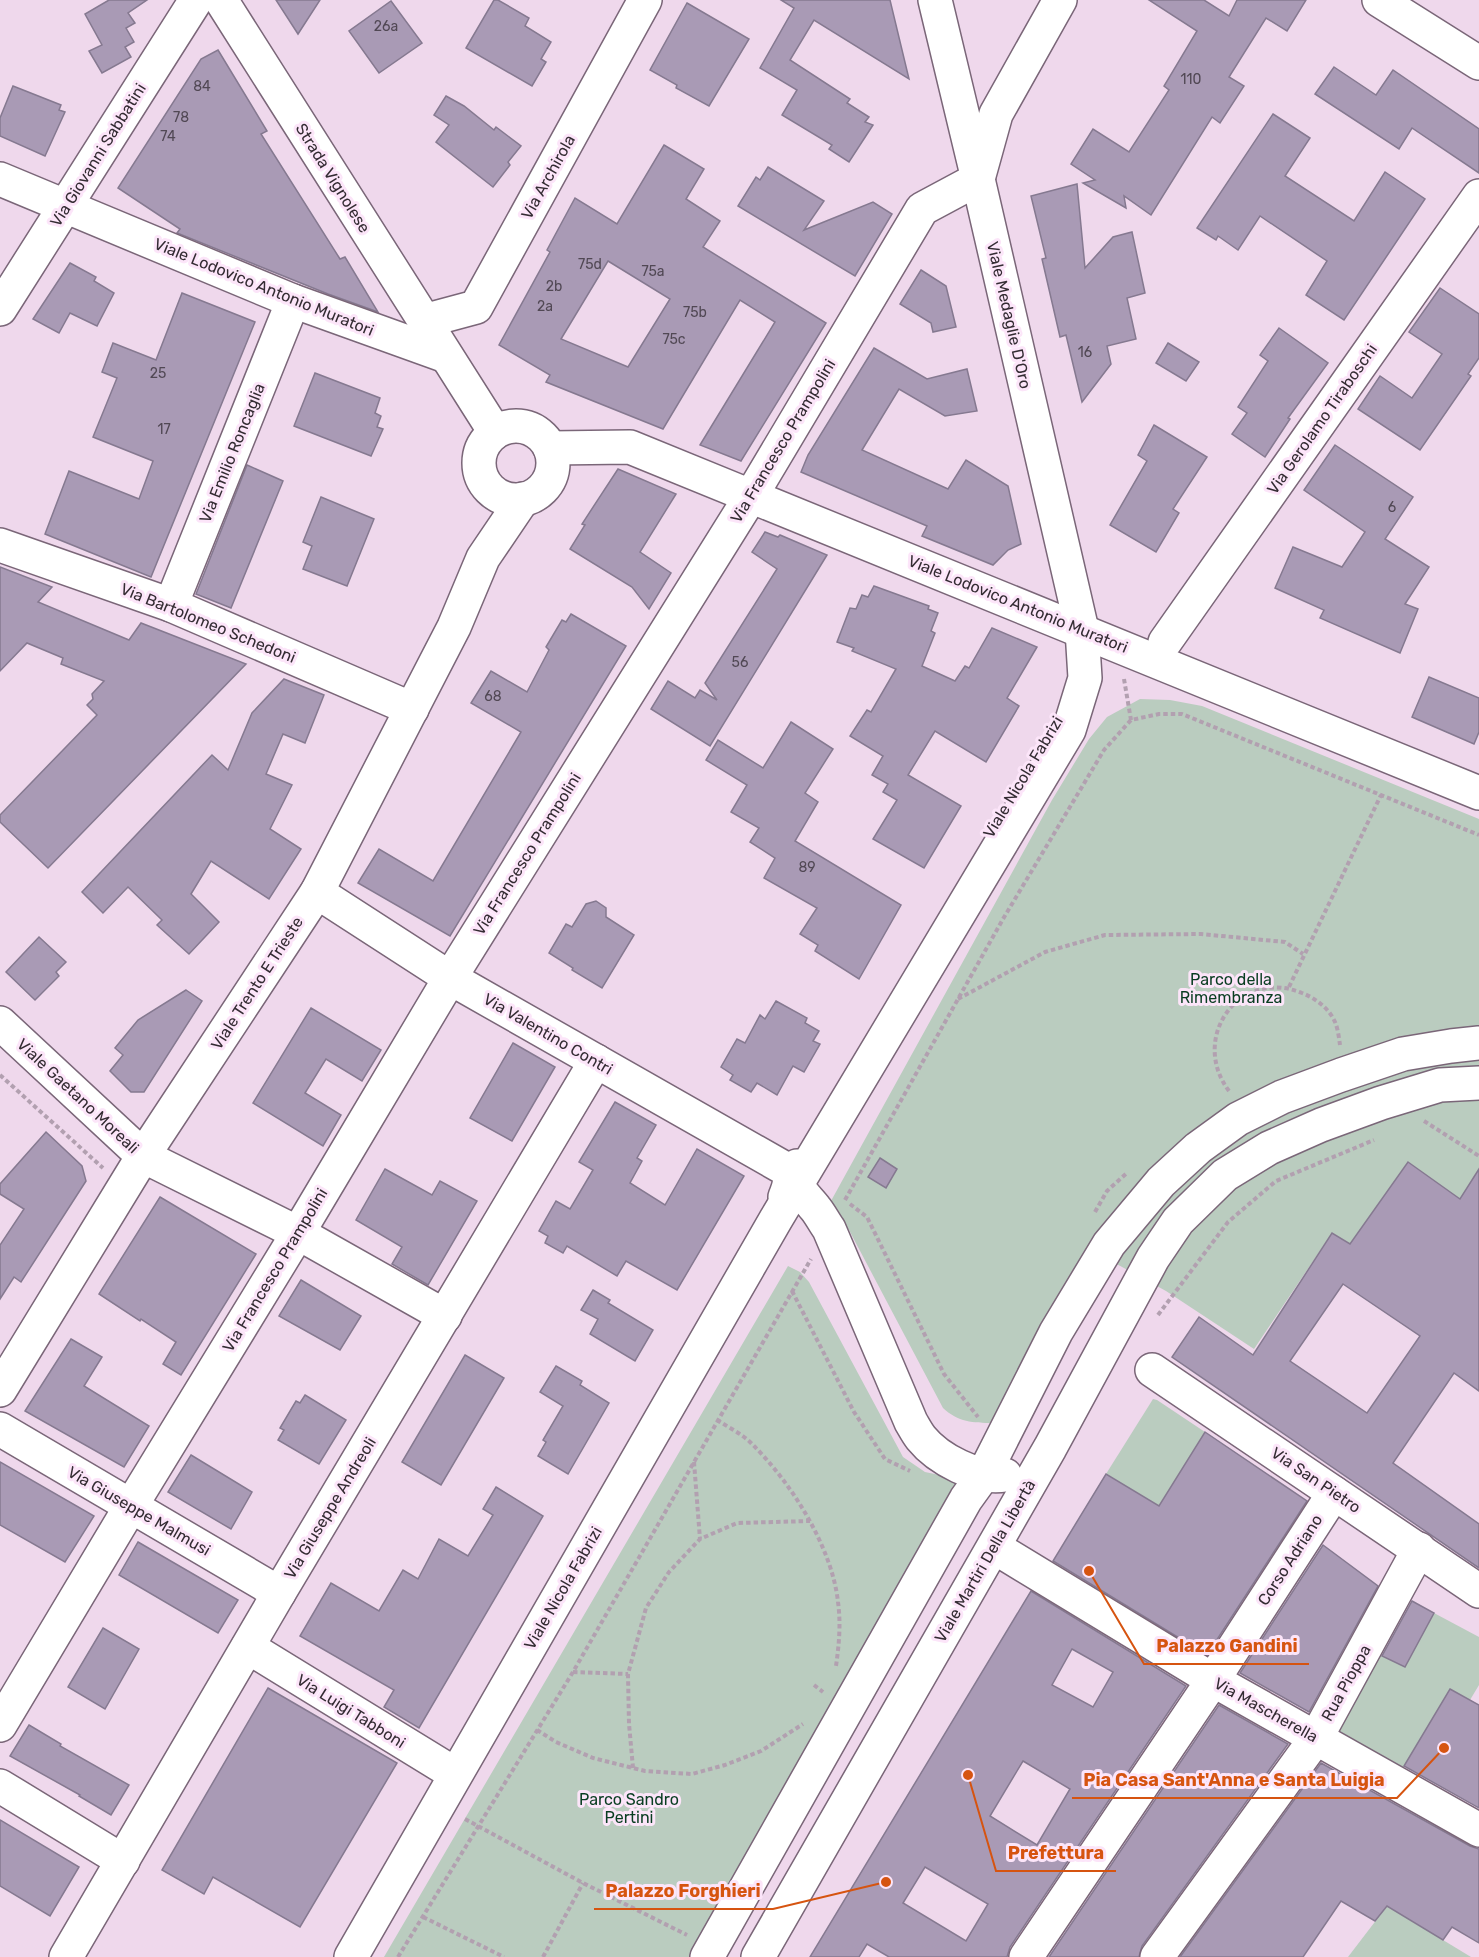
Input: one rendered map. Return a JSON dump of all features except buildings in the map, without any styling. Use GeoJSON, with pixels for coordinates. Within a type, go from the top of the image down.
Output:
{"type":"FeatureCollection","features":[{"type":"Feature","properties":{"kind":"street","name":"Via Archirola"},"geometry":{"type":"LineString","coordinates":[[424,321],[476,307],[645,0]]}},
{"type":"Feature","properties":{"kind":"street","name":"Viale Medaglie D'Oro"},"geometry":{"type":"LineString","coordinates":[[935,0],[1082,630]]}},
{"type":"Feature","properties":{"kind":"street"},"geometry":{"type":"LineString","coordinates":[[978,179],[996,114],[1060,0]]}},
{"type":"Feature","properties":{"kind":"street"},"geometry":{"type":"LineString","coordinates":[[1379,0],[1479,63]]}},
{"type":"Feature","properties":{"kind":"street","name":"Strada Vignolese"},"geometry":{"type":"LineString","coordinates":[[217,1],[446,356]]}},
{"type":"Feature","properties":{"kind":"street","name":"Via Giovanni Sabbatini"},"geometry":{"type":"LineString","coordinates":[[0,309],[66,207],[217,1]]}},
{"type":"Feature","properties":{"kind":"street","name":"Viale Lodovico Antonio Muratori"},"geometry":{"type":"LineString","coordinates":[[0,179],[292,301],[446,356]]}},
{"type":"Feature","properties":{"kind":"street","name":"Via Francesco Prampolini"},"geometry":{"type":"LineString","coordinates":[[0,1725],[450,978],[751,496],[922,209],[978,179]]}},
{"type":"Feature","properties":{"kind":"street","name":"Via Gerolamo Tiraboschi"},"geometry":{"type":"LineString","coordinates":[[1166,642],[1479,196]]}},
{"type":"Feature","properties":{"kind":"street","name":"Via Emilio Roncaglia"},"geometry":{"type":"LineString","coordinates":[[171,605],[292,301]]}},
{"type":"Feature","properties":{"kind":"street"},"geometry":{"type":"LineString","coordinates":[[446,356],[495,432]]}},
{"type":"Feature","properties":{"kind":"street"},"geometry":{"type":"LineString","coordinates":[[526,427],[536,432],[550,448],[553,470],[549,480],[533,496],[511,500],[500,497],[483,481],[479,471],[481,449],[495,432],[504,428],[526,427]]}},
{"type":"Feature","properties":{"kind":"street","name":"Viale Lodovico Antonio Muratori"},"geometry":{"type":"LineString","coordinates":[[550,448],[630,447],[1479,792]]}},
{"type":"Feature","properties":{"kind":"street","name":"Viale Trento E Trieste"},"geometry":{"type":"LineString","coordinates":[[483,481],[483,558]]}},
{"type":"Feature","properties":{"kind":"street","name":"Viale Trento E Trieste"},"geometry":{"type":"LineString","coordinates":[[0,1390],[143,1155],[317,892],[454,627],[483,558],[523,499]]}},
{"type":"Feature","properties":{"kind":"street","name":"Via Bartolomeo Schedoni"},"geometry":{"type":"LineString","coordinates":[[0,545],[171,605],[412,709]]}},
{"type":"Feature","properties":{"kind":"street","name":"Viale Nicola Fabrizi"},"geometry":{"type":"LineString","coordinates":[[351,1957],[790,1194],[1070,730],[1085,678],[1082,630]]}},
{"type":"Feature","properties":{"kind":"street","name":"Via Valentino Contri"},"geometry":{"type":"LineString","coordinates":[[317,892],[450,978],[596,1061],[790,1194],[829,1228],[911,1422],[921,1438],[944,1457],[984,1474],[999,1476],[1025,1468],[1050,1448]]}},
{"type":"Feature","properties":{"kind":"street","name":"Viale Gaetano Moreali"},"geometry":{"type":"LineString","coordinates":[[0,1023],[143,1155],[298,1233],[445,1316]]}},
{"type":"Feature","properties":{"kind":"street"},"geometry":{"type":"LineString","coordinates":[[697,1946],[966,1500],[984,1474],[1056,1332],[1109,1244],[1161,1182],[1198,1148],[1238,1119],[1282,1097],[1403,1054],[1479,1043]]}},
{"type":"Feature","properties":{"kind":"street","name":"Via Giuseppe Andreoli"},"geometry":{"type":"LineString","coordinates":[[66,1957],[279,1593],[596,1061]]}},
{"type":"Feature","properties":{"kind":"street","name":"Viale Martiri Della Libertà"},"geometry":{"type":"LineString","coordinates":[[758,1957],[1050,1448],[1153,1257],[1178,1221],[1225,1175],[1269,1148],[1330,1121],[1381,1103],[1440,1085],[1479,1083]]}},
{"type":"Feature","properties":{"kind":"street","name":"Via San Pietro"},"geometry":{"type":"LineString","coordinates":[[1152,1370],[1479,1591]]}},
{"type":"Feature","properties":{"kind":"street","name":"Via Giuseppe Malmusi"},"geometry":{"type":"LineString","coordinates":[[0,1429],[279,1593]]}},
{"type":"Feature","properties":{"kind":"street","name":"Corso Adriano"},"geometry":{"type":"LineString","coordinates":[[1026,1957],[1213,1680],[1334,1493]]}},
{"type":"Feature","properties":{"kind":"street","name":"Via Mascherella"},"geometry":{"type":"LineString","coordinates":[[994,1547],[1213,1680],[1479,1830]]}},
{"type":"Feature","properties":{"kind":"street","name":"Rua Pioppa"},"geometry":{"type":"LineString","coordinates":[[1157,1957],[1316,1738],[1419,1549]]}},
{"type":"Feature","properties":{"kind":"street","name":"Via Luigi Tabboni"},"geometry":{"type":"LineString","coordinates":[[248,1647],[455,1774]]}},
{"type":"Feature","properties":{"kind":"street"},"geometry":{"type":"LineString","coordinates":[[0,1786],[123,1861]]}},
{"type":"Feature","properties":{"kind":"path"},"geometry":{"type":"LineString","coordinates":[[398,1957],[573,1672],[845,1200],[1002,919],[1104,750],[1131,720],[1159,714],[1182,714],[1479,835]]}},
{"type":"Feature","properties":{"kind":"path"},"geometry":{"type":"LineString","coordinates":[[1289,987],[1382,795]]}},
{"type":"Feature","properties":{"kind":"path"},"geometry":{"type":"LineString","coordinates":[[957,999],[1045,951],[1106,935],[1202,934],[1286,942],[1303,954]]}},
{"type":"Feature","properties":{"kind":"path"},"geometry":{"type":"LineString","coordinates":[[1234,1098],[1220,1079],[1214,1056],[1216,1033],[1226,1012],[1243,996],[1265,987],[1289,987],[1316,999],[1335,1022],[1342,1051]]}},
{"type":"Feature","properties":{"kind":"path"},"geometry":{"type":"LineString","coordinates":[[0,1075],[93,1161],[125,1185]]}},
{"type":"Feature","properties":{"kind":"path"},"geometry":{"type":"LineString","coordinates":[[1432,1119],[1423,1121],[1479,1156]]}},
{"type":"Feature","properties":{"kind":"path"},"geometry":{"type":"LineString","coordinates":[[1156,1317],[1228,1222],[1276,1181],[1382,1137]]}},
{"type":"Feature","properties":{"kind":"path"},"geometry":{"type":"LineString","coordinates":[[845,1200],[867,1217],[944,1374],[978,1417]]}},
{"type":"Feature","properties":{"kind":"path"},"geometry":{"type":"LineString","coordinates":[[717,1420],[750,1442],[782,1478],[810,1521],[829,1565],[838,1601],[840,1641],[835,1672]]}},
{"type":"Feature","properties":{"kind":"path"},"geometry":{"type":"LineString","coordinates":[[694,1460],[700,1539]]}},
{"type":"Feature","properties":{"kind":"path"},"geometry":{"type":"LineString","coordinates":[[633,1768],[628,1724],[628,1674],[646,1608],[669,1572],[700,1539],[736,1523],[810,1521]]}},
{"type":"Feature","properties":{"kind":"path"},"geometry":{"type":"LineString","coordinates":[[573,1672],[628,1674]]}},
{"type":"Feature","properties":{"kind":"path"},"geometry":{"type":"LineString","coordinates":[[814,1685],[826,1694]]}},
{"type":"Feature","properties":{"kind":"path"},"geometry":{"type":"LineString","coordinates":[[537,1730],[556,1742],[593,1758],[645,1771],[692,1774],[725,1765],[761,1751],[812,1719]]}},
{"type":"Feature","properties":{"kind":"path"},"geometry":{"type":"LineString","coordinates":[[438,1804],[697,1946]]}},
{"type":"Feature","properties":{"kind":"path"},"geometry":{"type":"LineString","coordinates":[[543,1957],[584,1883]]}},
{"type":"Feature","properties":{"kind":"path"},"geometry":{"type":"LineString","coordinates":[[423,1917],[504,1957]]}},
{"type":"Feature","properties":{"kind":"green space","name":"Parco della Rimembranza"},"geometry":{"type":"Polygon","coordinates":[[[1140,699],[1170,700],[1202,706],[1479,819],[1479,1181],[1460,1199],[1408,1162],[1350,1244],[1332,1233],[1254,1349],[1166,1291],[1091,1250],[993,1423],[966,1421],[943,1408],[849,1230],[839,1218],[826,1210],[1052,800],[1089,739],[1107,717],[1140,699]]]}},
{"type":"Feature","properties":{"kind":"green space","name":"Parco Sandro Pertini"},"geometry":{"type":"Polygon","coordinates":[[[788,1266],[800,1272],[809,1282],[903,1457],[925,1472],[949,1477],[967,1486],[703,1957],[384,1957],[788,1266]]]}},
{"type":"Feature","properties":{"kind":"green space"},"geometry":{"type":"Polygon","coordinates":[[[1153,1399],[1205,1432],[1159,1506],[1106,1474],[1153,1399]]]}},
{"type":"Feature","properties":{"kind":"green space"},"geometry":{"type":"Polygon","coordinates":[[[1434,1613],[1479,1637],[1479,1685],[1470,1700],[1450,1689],[1399,1775],[1332,1736],[1377,1653],[1405,1667],[1434,1613]]]}},
{"type":"Feature","properties":{"kind":"green space"},"geometry":{"type":"Polygon","coordinates":[[[1387,1906],[1471,1957],[1348,1957],[1387,1906]]]}},
{"type":"Feature","properties":{"kind":"place","name":"Palazzo Gandini"},"geometry":{"type":"Point","coordinates":[1089,1571]}},
{"type":"Feature","properties":{"kind":"place","name":"Pia Casa Sant'Anna e Santa Luigia"},"geometry":{"type":"Point","coordinates":[1444,1748]}},
{"type":"Feature","properties":{"kind":"place","name":"Prefettura"},"geometry":{"type":"Point","coordinates":[968,1775]}},
{"type":"Feature","properties":{"kind":"place","name":"Palazzo Forghieri"},"geometry":{"type":"Point","coordinates":[886,1882]}}]}
